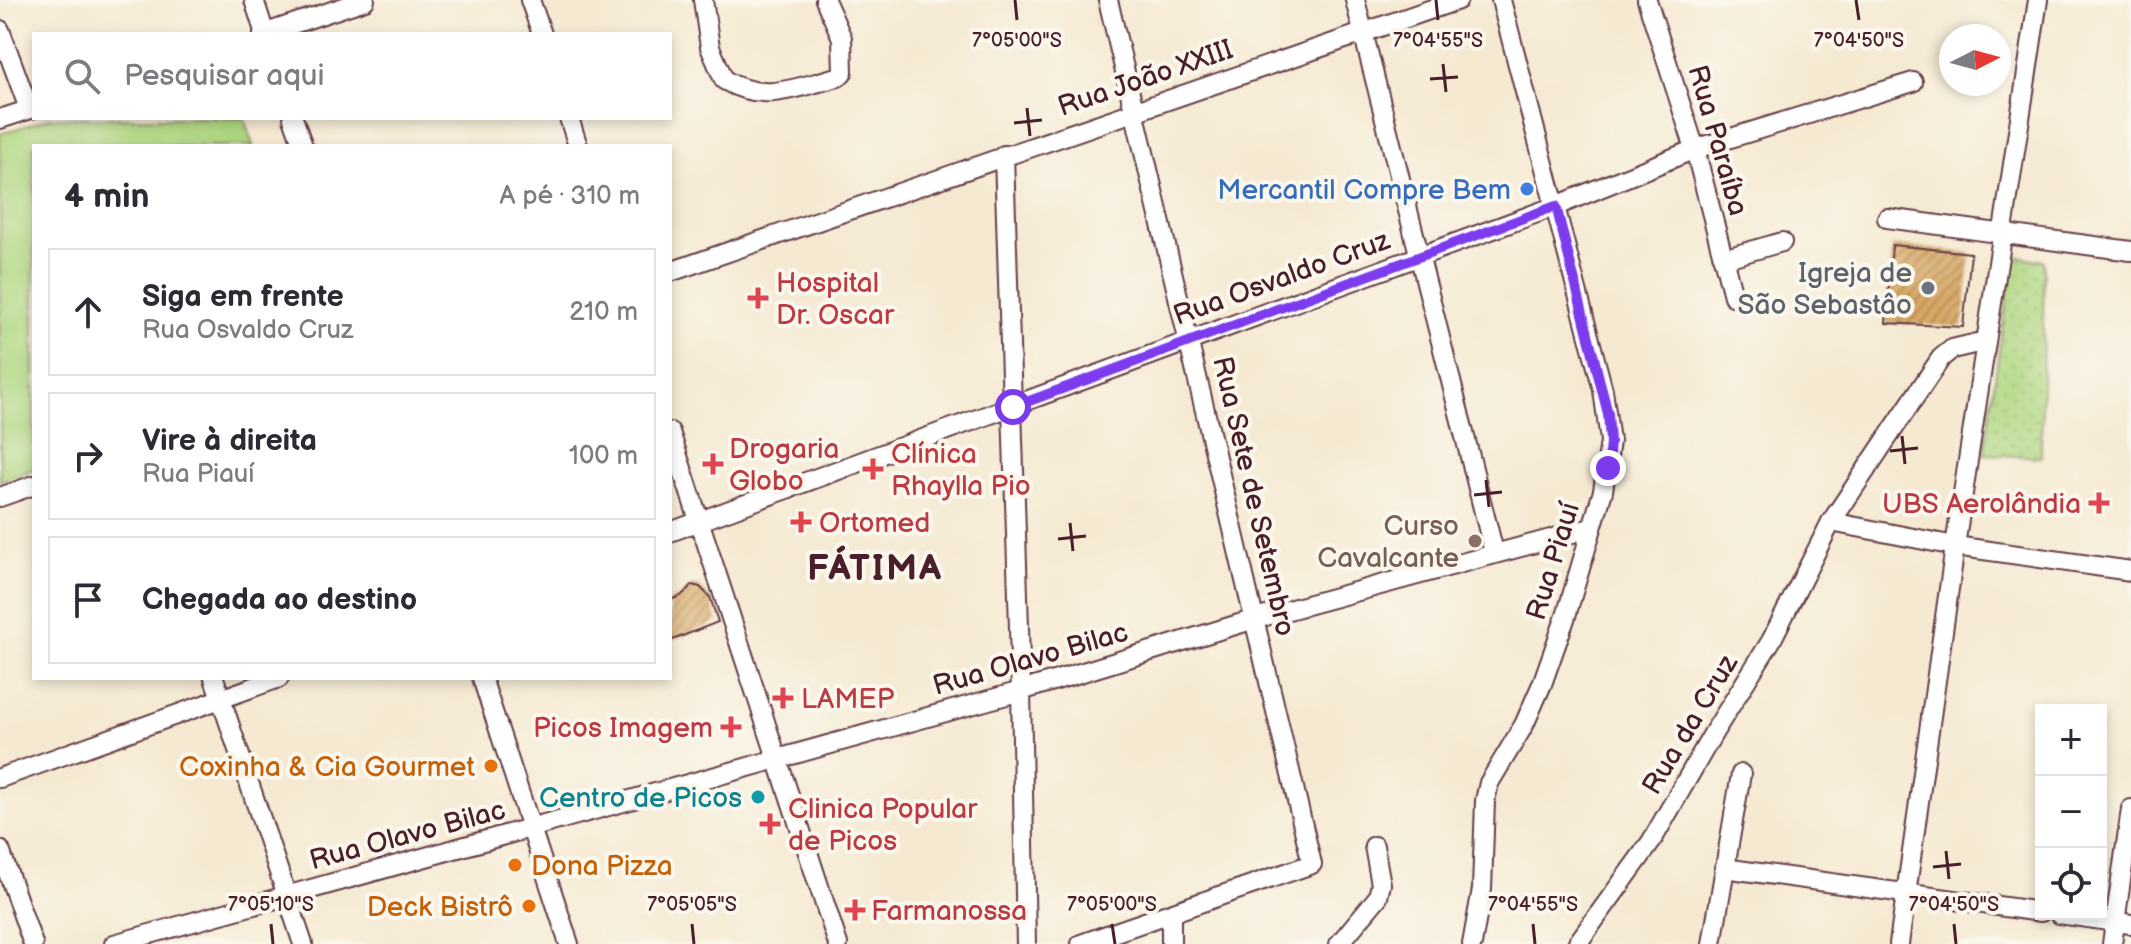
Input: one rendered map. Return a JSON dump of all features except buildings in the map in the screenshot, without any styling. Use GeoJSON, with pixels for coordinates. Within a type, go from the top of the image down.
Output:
{"type":"FeatureCollection","features":[{"type":"Feature","properties":{"kind":"street"},"geometry":{"type":"LineString","coordinates":[[254,0],[263,32]]}},
{"type":"Feature","properties":{"kind":"street"},"geometry":{"type":"LineString","coordinates":[[270,32],[365,0]]}},
{"type":"Feature","properties":{"kind":"street"},"geometry":{"type":"LineString","coordinates":[[530,0],[541,32]]}},
{"type":"Feature","properties":{"kind":"street"},"geometry":{"type":"LineString","coordinates":[[703,0],[710,47],[724,80],[735,87],[770,94],[838,77],[843,72],[842,38],[825,0]]}},
{"type":"Feature","properties":{"kind":"street","name":"Rua Sete de Setembro"},"geometry":{"type":"LineString","coordinates":[[1108,0],[1312,864],[1171,915]]}},
{"type":"Feature","properties":{"kind":"street"},"geometry":{"type":"LineString","coordinates":[[1355,0],[1494,552]]}},
{"type":"Feature","properties":{"kind":"street","name":"Rua João XXIII"},"geometry":{"type":"LineString","coordinates":[[672,271],[1458,0]]}},
{"type":"Feature","properties":{"kind":"street","name":"Rua Piauí"},"geometry":{"type":"LineString","coordinates":[[1472,944],[1482,889],[1485,801],[1489,783],[1518,735],[1542,684],[1566,616],[1608,468],[1610,441],[1608,414],[1501,0]]}},
{"type":"Feature","properties":{"kind":"street","name":"Rua Paraíba"},"geometry":{"type":"LineString","coordinates":[[1647,0],[1695,149],[1733,296]]}},
{"type":"Feature","properties":{"kind":"street"},"geometry":{"type":"LineString","coordinates":[[1899,944],[1955,546],[2038,0]]}},
{"type":"Feature","properties":{"kind":"street"},"geometry":{"type":"LineString","coordinates":[[0,30],[31,109],[0,119]]}},
{"type":"Feature","properties":{"kind":"street","name":"Rua Osvaldo Cruz"},"geometry":{"type":"LineString","coordinates":[[672,531],[1556,206],[1695,149],[1913,82]]}},
{"type":"Feature","properties":{"kind":"street"},"geometry":{"type":"LineString","coordinates":[[294,120],[302,144]]}},
{"type":"Feature","properties":{"kind":"street"},"geometry":{"type":"LineString","coordinates":[[570,120],[577,144]]}},
{"type":"Feature","properties":{"kind":"street"},"geometry":{"type":"LineString","coordinates":[[1004,155],[1026,944]]}},
{"type":"Feature","properties":{"kind":"street"},"geometry":{"type":"LineString","coordinates":[[1887,218],[2131,251]]}},
{"type":"Feature","properties":{"kind":"street"},"geometry":{"type":"LineString","coordinates":[[1723,259],[1782,242]]}},
{"type":"Feature","properties":{"kind":"street","name":"Rua da Cruz"},"geometry":{"type":"LineString","coordinates":[[1577,944],[1651,842],[1771,641],[1831,522],[1941,358],[1952,349],[1986,341]]}},
{"type":"Feature","properties":{"kind":"street"},"geometry":{"type":"LineString","coordinates":[[672,438],[838,944]]}},
{"type":"Feature","properties":{"kind":"street"},"geometry":{"type":"LineString","coordinates":[[0,497],[32,486]]}},
{"type":"Feature","properties":{"kind":"street"},"geometry":{"type":"LineString","coordinates":[[1831,522],[1955,546],[2131,571]]}},
{"type":"Feature","properties":{"kind":"street","name":"Rua Olavo Bilac"},"geometry":{"type":"LineString","coordinates":[[114,944],[1021,691],[1255,619],[1591,528]]}},
{"type":"Feature","properties":{"kind":"street"},"geometry":{"type":"LineString","coordinates":[[215,680],[303,944]]}},
{"type":"Feature","properties":{"kind":"street"},"geometry":{"type":"LineString","coordinates":[[0,778],[274,680]]}},
{"type":"Feature","properties":{"kind":"street"},"geometry":{"type":"LineString","coordinates":[[483,680],[569,944]]}},
{"type":"Feature","properties":{"kind":"street"},"geometry":{"type":"LineString","coordinates":[[1712,944],[1741,774]]}},
{"type":"Feature","properties":{"kind":"street"},"geometry":{"type":"LineString","coordinates":[[2112,944],[2123,923],[2131,809]]}},
{"type":"Feature","properties":{"kind":"street"},"geometry":{"type":"LineString","coordinates":[[1339,944],[1378,897],[1381,884],[1374,846]]}},
{"type":"Feature","properties":{"kind":"street"},"geometry":{"type":"LineString","coordinates":[[0,850],[33,944]]}},
{"type":"Feature","properties":{"kind":"street"},"geometry":{"type":"LineString","coordinates":[[1724,868],[2035,911]]}},
{"type":"Feature","properties":{"kind":"street"},"geometry":{"type":"LineString","coordinates":[[1081,944],[1171,915],[1171,944]]}},
{"type":"Feature","properties":{"kind":"street"},"geometry":{"type":"LineString","coordinates":[[2102,920],[2123,923]]}},
{"type":"Feature","properties":{"kind":"green space"},"geometry":{"type":"Polygon","coordinates":[[[43,120],[245,120],[252,144],[32,144],[32,470],[0,481],[0,134],[43,120]]]}},
{"type":"Feature","properties":{"kind":"green space"},"geometry":{"type":"Polygon","coordinates":[[[2013,255],[2044,261],[2041,457],[1984,454],[2013,255]]]}},
{"type":"Feature","properties":{"kind":"place","name":"Mercantil Compre Bem"},"geometry":{"type":"Point","coordinates":[1527,189]}},
{"type":"Feature","properties":{"kind":"place","name":"Igreja de São Sebastâo"},"geometry":{"type":"Point","coordinates":[1928,288]}},
{"type":"Feature","properties":{"kind":"place","name":"Hospital Dr. Oscar"},"geometry":{"type":"Point","coordinates":[758,298]}},
{"type":"Feature","properties":{"kind":"place","name":"Drogaria Globo"},"geometry":{"type":"Point","coordinates":[713,464]}},
{"type":"Feature","properties":{"kind":"place","name":"Clínica Rhaylla Pio"},"geometry":{"type":"Point","coordinates":[873,469]}},
{"type":"Feature","properties":{"kind":"place","name":"UBS Aerolândia"},"geometry":{"type":"Point","coordinates":[2099,503]}},
{"type":"Feature","properties":{"kind":"place","name":"Ortomed"},"geometry":{"type":"Point","coordinates":[801,522]}},
{"type":"Feature","properties":{"kind":"place","name":"Curso Cavalcante"},"geometry":{"type":"Point","coordinates":[1475,541]}},
{"type":"Feature","properties":{"kind":"place","name":"LAMEP"},"geometry":{"type":"Point","coordinates":[783,698]}},
{"type":"Feature","properties":{"kind":"place","name":"Picos Imagem"},"geometry":{"type":"Point","coordinates":[731,727]}},
{"type":"Feature","properties":{"kind":"place","name":"Coxinha & Cia Gourmet"},"geometry":{"type":"Point","coordinates":[491,766]}},
{"type":"Feature","properties":{"kind":"place","name":"Centro de Picos"},"geometry":{"type":"Point","coordinates":[758,797]}},
{"type":"Feature","properties":{"kind":"place","name":"Clinica Popular de Picos"},"geometry":{"type":"Point","coordinates":[770,824]}},
{"type":"Feature","properties":{"kind":"place","name":"Dona Pizza"},"geometry":{"type":"Point","coordinates":[515,865]}},
{"type":"Feature","properties":{"kind":"place","name":"Deck Bistrô"},"geometry":{"type":"Point","coordinates":[529,906]}},
{"type":"Feature","properties":{"kind":"place","name":"Farmanossa"},"geometry":{"type":"Point","coordinates":[855,910]}},
{"type":"Feature","properties":{"kind":"district","name":"FÁTIMA"},"geometry":{"type":"Point","coordinates":[875,567]}},
{"type":"Feature","properties":{"kind":"route"},"geometry":{"type":"LineString","coordinates":[[1013,407],[1556,206],[1608,414],[1608,468]]}}]}
